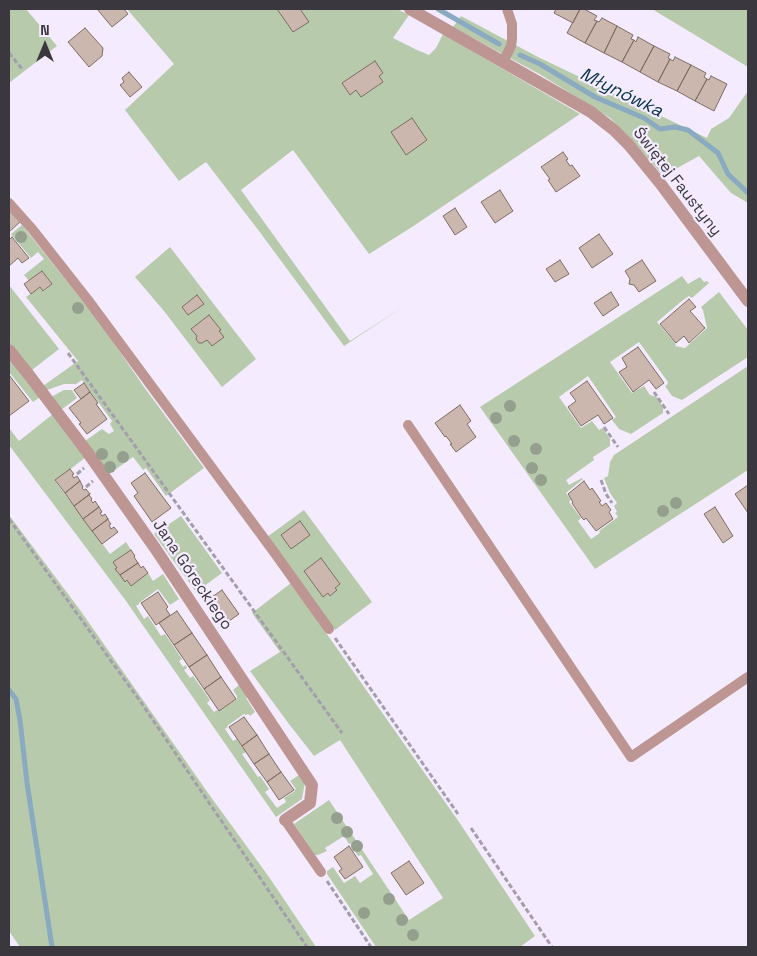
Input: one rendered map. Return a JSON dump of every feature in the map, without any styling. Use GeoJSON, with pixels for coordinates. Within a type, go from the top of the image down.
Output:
{"type":"FeatureCollection","features":[{"type":"Feature","properties":{"kind":"street","name":"Świętej Faustyny"},"geometry":{"type":"LineString","coordinates":[[410,9],[591,112],[614,130],[660,183],[748,301]]}},
{"type":"Feature","properties":{"kind":"street","name":"Jana Góreckiego"},"geometry":{"type":"LineString","coordinates":[[9,350],[88,453],[155,548],[312,785],[310,803],[285,820]]}},
{"type":"Feature","properties":{"kind":"lane"},"geometry":{"type":"LineString","coordinates":[[503,62],[511,46],[513,31],[511,16],[507,9]]}},
{"type":"Feature","properties":{"kind":"lane"},"geometry":{"type":"LineString","coordinates":[[9,203],[33,230],[88,300],[329,629]]}},
{"type":"Feature","properties":{"kind":"lane"},"geometry":{"type":"LineString","coordinates":[[408,425],[631,757],[748,677]]}},
{"type":"Feature","properties":{"kind":"lane"},"geometry":{"type":"LineString","coordinates":[[285,820],[320,872]]}},
{"type":"Feature","properties":{"kind":"path"},"geometry":{"type":"LineString","coordinates":[[9,53],[23,70]]}},
{"type":"Feature","properties":{"kind":"path"},"geometry":{"type":"LineString","coordinates":[[68,353],[342,733]]}},
{"type":"Feature","properties":{"kind":"path"},"geometry":{"type":"LineString","coordinates":[[654,392],[669,414]]}},
{"type":"Feature","properties":{"kind":"path"},"geometry":{"type":"LineString","coordinates":[[604,427],[618,447]]}},
{"type":"Feature","properties":{"kind":"path"},"geometry":{"type":"LineString","coordinates":[[601,480],[606,494],[612,503]]}},
{"type":"Feature","properties":{"kind":"path"},"geometry":{"type":"LineString","coordinates":[[9,519],[140,701],[307,947]]}},
{"type":"Feature","properties":{"kind":"path"},"geometry":{"type":"LineString","coordinates":[[329,629],[458,814]]}},
{"type":"Feature","properties":{"kind":"path"},"geometry":{"type":"LineString","coordinates":[[471,828],[552,947]]}},
{"type":"Feature","properties":{"kind":"path"},"geometry":{"type":"LineString","coordinates":[[320,872],[371,947]]}},
{"type":"Feature","properties":{"kind":"green space"},"geometry":{"type":"Polygon","coordinates":[[[9,9],[26,9],[57,46],[9,83],[9,9]]]}},
{"type":"Feature","properties":{"kind":"green space"},"geometry":{"type":"Polygon","coordinates":[[[127,9],[397,9],[409,15],[393,38],[429,55],[436,48],[443,34],[580,114],[369,254],[293,150],[241,190],[350,341],[406,305],[344,346],[206,162],[179,181],[125,110],[174,64],[127,9]]]}},
{"type":"Feature","properties":{"kind":"green space"},"geometry":{"type":"Polygon","coordinates":[[[652,9],[748,9],[748,67],[652,9]]]}},
{"type":"Feature","properties":{"kind":"green space"},"geometry":{"type":"Polygon","coordinates":[[[461,16],[538,57],[707,138],[711,129],[729,118],[748,91],[748,203],[731,193],[699,156],[663,176],[634,142],[610,118],[541,75],[453,27],[461,16]]]}},
{"type":"Feature","properties":{"kind":"green space"},"geometry":{"type":"Polygon","coordinates":[[[22,225],[98,320],[144,387],[204,468],[166,496],[146,468],[143,470],[133,457],[109,474],[85,441],[102,429],[109,434],[114,431],[110,424],[112,421],[82,380],[76,384],[64,384],[47,390],[43,386],[78,361],[26,297],[40,287],[44,291],[52,284],[42,271],[29,281],[24,275],[44,259],[38,252],[31,258],[11,234],[22,225]]]}},
{"type":"Feature","properties":{"kind":"green space"},"geometry":{"type":"Polygon","coordinates":[[[170,247],[256,359],[222,387],[164,311],[135,277],[170,247]]]}},
{"type":"Feature","properties":{"kind":"green space"},"geometry":{"type":"Polygon","coordinates":[[[682,276],[688,284],[700,277],[704,282],[707,281],[709,283],[692,298],[689,296],[683,300],[657,322],[676,344],[675,346],[685,348],[707,328],[701,307],[719,292],[748,330],[748,357],[682,400],[672,396],[665,386],[668,382],[639,342],[610,362],[632,393],[644,386],[650,395],[657,397],[663,407],[663,413],[631,434],[619,429],[612,420],[616,417],[588,376],[559,397],[581,428],[592,421],[599,430],[603,428],[610,439],[610,446],[593,457],[594,460],[566,480],[569,485],[583,479],[566,493],[571,500],[569,502],[581,518],[578,521],[591,539],[600,533],[599,531],[618,517],[614,506],[617,503],[610,493],[604,478],[608,476],[610,462],[614,455],[748,366],[748,470],[595,569],[480,407],[682,276]]]}},
{"type":"Feature","properties":{"kind":"green space"},"geometry":{"type":"Polygon","coordinates":[[[9,285],[59,349],[32,370],[9,342],[9,285]]]}},
{"type":"Feature","properties":{"kind":"green space"},"geometry":{"type":"Polygon","coordinates":[[[9,357],[40,397],[33,402],[9,372],[9,357]]]}},
{"type":"Feature","properties":{"kind":"green space"},"geometry":{"type":"Polygon","coordinates":[[[64,390],[72,390],[77,398],[61,410],[51,397],[64,390]]]}},
{"type":"Feature","properties":{"kind":"green space"},"geometry":{"type":"Polygon","coordinates":[[[53,414],[86,457],[55,481],[110,554],[126,542],[131,550],[114,562],[116,569],[125,581],[127,580],[131,585],[148,573],[153,581],[163,574],[179,599],[170,605],[158,589],[136,606],[144,619],[148,616],[161,636],[165,634],[182,659],[179,661],[183,667],[186,665],[187,668],[184,670],[190,678],[193,676],[210,700],[207,703],[214,712],[237,699],[233,690],[239,685],[255,712],[250,716],[244,714],[225,729],[233,741],[237,739],[246,752],[242,754],[269,789],[265,792],[277,808],[286,802],[284,798],[296,789],[290,781],[299,775],[305,782],[302,799],[276,817],[126,601],[9,445],[9,428],[19,441],[53,414]]]}},
{"type":"Feature","properties":{"kind":"green space"},"geometry":{"type":"Polygon","coordinates":[[[304,510],[372,602],[335,630],[267,537],[304,510]]]}},
{"type":"Feature","properties":{"kind":"green space"},"geometry":{"type":"Polygon","coordinates":[[[9,515],[80,610],[269,877],[316,947],[20,947],[9,931],[9,515]]]}},
{"type":"Feature","properties":{"kind":"green space"},"geometry":{"type":"Polygon","coordinates":[[[181,516],[222,573],[196,592],[154,534],[181,516]]]}},
{"type":"Feature","properties":{"kind":"green space"},"geometry":{"type":"Polygon","coordinates":[[[291,583],[459,822],[535,936],[520,947],[376,947],[327,874],[327,871],[333,867],[344,883],[355,876],[360,883],[373,874],[361,855],[358,856],[344,836],[325,848],[327,851],[315,855],[294,824],[329,800],[409,920],[443,898],[340,740],[314,756],[250,671],[280,652],[252,613],[291,583]]]}},
{"type":"Feature","properties":{"kind":"building"},"geometry":{"type":"Polygon","coordinates":[[[97,9],[124,9],[128,14],[112,27],[97,9]]]}},
{"type":"Feature","properties":{"kind":"building"},"geometry":{"type":"Polygon","coordinates":[[[277,9],[300,9],[309,22],[293,32],[277,9]]]}},
{"type":"Feature","properties":{"kind":"building"},"geometry":{"type":"Polygon","coordinates":[[[556,9],[580,9],[573,23],[554,13],[556,9]]]}},
{"type":"Feature","properties":{"kind":"building"},"geometry":{"type":"Polygon","coordinates":[[[580,9],[584,9],[597,16],[594,20],[597,21],[585,43],[567,33],[580,9]]]}},
{"type":"Feature","properties":{"kind":"building"},"geometry":{"type":"Polygon","coordinates":[[[602,18],[617,26],[604,53],[585,43],[597,21],[599,22],[602,18]]]}},
{"type":"Feature","properties":{"kind":"building"},"geometry":{"type":"Polygon","coordinates":[[[617,26],[633,35],[631,39],[634,40],[622,62],[604,53],[617,26]]]}},
{"type":"Feature","properties":{"kind":"building"},"geometry":{"type":"Polygon","coordinates":[[[85,28],[103,48],[102,56],[89,67],[68,42],[85,28]]]}},
{"type":"Feature","properties":{"kind":"building"},"geometry":{"type":"Polygon","coordinates":[[[638,37],[654,46],[640,72],[622,62],[634,40],[636,42],[638,37]]]}},
{"type":"Feature","properties":{"kind":"building"},"geometry":{"type":"Polygon","coordinates":[[[654,46],[670,54],[668,58],[670,59],[658,82],[640,72],[654,46]]]}},
{"type":"Feature","properties":{"kind":"building"},"geometry":{"type":"Polygon","coordinates":[[[675,57],[691,65],[677,91],[658,82],[670,59],[673,61],[675,57]]]}},
{"type":"Feature","properties":{"kind":"building"},"geometry":{"type":"Polygon","coordinates":[[[375,61],[383,73],[379,76],[383,82],[361,97],[356,90],[350,95],[342,83],[375,61]]]}},
{"type":"Feature","properties":{"kind":"building"},"geometry":{"type":"Polygon","coordinates":[[[691,65],[706,73],[704,77],[707,79],[695,101],[677,91],[691,65]]]}},
{"type":"Feature","properties":{"kind":"building"},"geometry":{"type":"Polygon","coordinates":[[[129,72],[142,87],[130,97],[120,85],[124,82],[122,78],[129,72]]]}},
{"type":"Feature","properties":{"kind":"building"},"geometry":{"type":"Polygon","coordinates":[[[711,76],[727,84],[714,111],[695,101],[707,79],[709,80],[711,76]]]}},
{"type":"Feature","properties":{"kind":"building"},"geometry":{"type":"Polygon","coordinates":[[[412,118],[427,140],[406,155],[391,132],[412,118]]]}},
{"type":"Feature","properties":{"kind":"building"},"geometry":{"type":"Polygon","coordinates":[[[563,152],[570,166],[572,165],[580,176],[556,192],[548,180],[550,179],[541,167],[563,152]]]}},
{"type":"Feature","properties":{"kind":"building"},"geometry":{"type":"Polygon","coordinates":[[[500,190],[513,211],[495,223],[481,202],[500,190]]]}},
{"type":"Feature","properties":{"kind":"building"},"geometry":{"type":"Polygon","coordinates":[[[455,208],[467,227],[455,235],[443,216],[455,208]]]}},
{"type":"Feature","properties":{"kind":"building"},"geometry":{"type":"Polygon","coordinates":[[[9,210],[20,222],[9,232],[9,210]]]}},
{"type":"Feature","properties":{"kind":"building"},"geometry":{"type":"Polygon","coordinates":[[[599,234],[613,254],[592,268],[579,248],[599,234]]]}},
{"type":"Feature","properties":{"kind":"building"},"geometry":{"type":"Polygon","coordinates":[[[12,237],[29,258],[22,263],[18,258],[9,266],[9,240],[12,237]]]}},
{"type":"Feature","properties":{"kind":"building"},"geometry":{"type":"Polygon","coordinates":[[[560,260],[569,274],[555,282],[546,269],[560,260]]]}},
{"type":"Feature","properties":{"kind":"building"},"geometry":{"type":"Polygon","coordinates":[[[642,260],[656,281],[639,292],[634,285],[629,284],[630,279],[625,271],[642,260]]]}},
{"type":"Feature","properties":{"kind":"building"},"geometry":{"type":"Polygon","coordinates":[[[42,271],[52,284],[43,291],[40,287],[31,294],[24,284],[42,271]]]}},
{"type":"Feature","properties":{"kind":"building"},"geometry":{"type":"Polygon","coordinates":[[[611,292],[619,305],[603,316],[594,303],[611,292]]]}},
{"type":"Feature","properties":{"kind":"building"},"geometry":{"type":"Polygon","coordinates":[[[197,295],[204,304],[188,315],[182,307],[197,295]]]}},
{"type":"Feature","properties":{"kind":"building"},"geometry":{"type":"Polygon","coordinates":[[[689,299],[696,307],[690,311],[705,328],[689,343],[684,336],[676,343],[660,324],[689,299]]]}},
{"type":"Feature","properties":{"kind":"building"},"geometry":{"type":"Polygon","coordinates":[[[209,315],[224,337],[212,346],[207,340],[199,343],[196,339],[197,336],[191,329],[209,315]]]}},
{"type":"Feature","properties":{"kind":"building"},"geometry":{"type":"Polygon","coordinates":[[[638,347],[664,383],[656,389],[649,380],[633,392],[619,372],[627,367],[622,358],[638,347]]]}},
{"type":"Feature","properties":{"kind":"building"},"geometry":{"type":"Polygon","coordinates":[[[9,375],[29,401],[9,416],[9,375]]]}},
{"type":"Feature","properties":{"kind":"building"},"geometry":{"type":"Polygon","coordinates":[[[587,381],[613,418],[604,424],[598,415],[581,426],[568,407],[576,401],[570,393],[587,381]]]}},
{"type":"Feature","properties":{"kind":"building"},"geometry":{"type":"Polygon","coordinates":[[[84,383],[90,392],[81,399],[74,390],[84,383]]]}},
{"type":"Feature","properties":{"kind":"building"},"geometry":{"type":"Polygon","coordinates":[[[90,392],[107,419],[87,434],[69,408],[90,392]]]}},
{"type":"Feature","properties":{"kind":"building"},"geometry":{"type":"Polygon","coordinates":[[[460,405],[471,421],[467,424],[476,437],[456,452],[435,423],[460,405]]]}},
{"type":"Feature","properties":{"kind":"building"},"geometry":{"type":"Polygon","coordinates":[[[70,469],[74,474],[72,475],[74,478],[77,476],[80,481],[65,493],[55,480],[70,469]]]}},
{"type":"Feature","properties":{"kind":"building"},"geometry":{"type":"Polygon","coordinates":[[[145,473],[171,508],[152,522],[134,496],[138,493],[131,483],[145,473]]]}},
{"type":"Feature","properties":{"kind":"building"},"geometry":{"type":"Polygon","coordinates":[[[80,481],[82,488],[86,489],[90,494],[74,506],[65,493],[80,481]]]}},
{"type":"Feature","properties":{"kind":"building"},"geometry":{"type":"Polygon","coordinates":[[[584,481],[590,490],[592,488],[601,501],[599,502],[602,506],[606,503],[611,510],[609,512],[613,519],[596,531],[586,518],[584,520],[582,518],[568,494],[584,481]]]}},
{"type":"Feature","properties":{"kind":"building"},"geometry":{"type":"Polygon","coordinates":[[[748,485],[748,513],[735,494],[748,485]]]}},
{"type":"Feature","properties":{"kind":"building"},"geometry":{"type":"Polygon","coordinates":[[[90,494],[93,503],[95,501],[99,507],[83,519],[74,506],[90,494]]]}},
{"type":"Feature","properties":{"kind":"building"},"geometry":{"type":"Polygon","coordinates":[[[99,507],[102,516],[105,514],[108,519],[92,531],[83,519],[99,507]]]}},
{"type":"Feature","properties":{"kind":"building"},"geometry":{"type":"Polygon","coordinates":[[[715,507],[733,536],[723,543],[704,514],[715,507]]]}},
{"type":"Feature","properties":{"kind":"building"},"geometry":{"type":"Polygon","coordinates":[[[108,519],[111,529],[114,527],[118,532],[102,544],[92,531],[108,519]]]}},
{"type":"Feature","properties":{"kind":"building"},"geometry":{"type":"Polygon","coordinates":[[[300,521],[310,535],[291,549],[281,535],[300,521]]]}},
{"type":"Feature","properties":{"kind":"building"},"geometry":{"type":"Polygon","coordinates":[[[131,550],[138,563],[120,575],[115,569],[117,568],[113,562],[131,550]]]}},
{"type":"Feature","properties":{"kind":"building"},"geometry":{"type":"Polygon","coordinates":[[[321,558],[340,584],[335,588],[337,590],[330,596],[328,593],[323,597],[304,571],[321,558]]]}},
{"type":"Feature","properties":{"kind":"building"},"geometry":{"type":"Polygon","coordinates":[[[138,563],[148,573],[131,586],[120,575],[138,563]]]}},
{"type":"Feature","properties":{"kind":"building"},"geometry":{"type":"Polygon","coordinates":[[[222,590],[239,614],[229,621],[223,613],[220,615],[209,599],[222,590]]]}},
{"type":"Feature","properties":{"kind":"building"},"geometry":{"type":"Polygon","coordinates":[[[158,592],[168,607],[166,609],[170,615],[156,625],[141,603],[158,592]]]}},
{"type":"Feature","properties":{"kind":"building"},"geometry":{"type":"Polygon","coordinates":[[[177,611],[192,633],[174,645],[159,623],[177,611]]]}},
{"type":"Feature","properties":{"kind":"building"},"geometry":{"type":"Polygon","coordinates":[[[192,633],[207,655],[189,667],[174,645],[192,633]]]}},
{"type":"Feature","properties":{"kind":"building"},"geometry":{"type":"Polygon","coordinates":[[[207,655],[221,677],[204,689],[189,667],[207,655]]]}},
{"type":"Feature","properties":{"kind":"building"},"geometry":{"type":"Polygon","coordinates":[[[221,677],[236,699],[219,711],[204,689],[221,677]]]}},
{"type":"Feature","properties":{"kind":"building"},"geometry":{"type":"Polygon","coordinates":[[[244,717],[257,735],[242,746],[229,727],[244,717]]]}},
{"type":"Feature","properties":{"kind":"building"},"geometry":{"type":"Polygon","coordinates":[[[257,735],[269,754],[254,764],[242,746],[257,735]]]}},
{"type":"Feature","properties":{"kind":"building"},"geometry":{"type":"Polygon","coordinates":[[[269,754],[281,772],[267,782],[254,764],[269,754]]]}},
{"type":"Feature","properties":{"kind":"building"},"geometry":{"type":"Polygon","coordinates":[[[281,772],[294,790],[279,800],[267,782],[281,772]]]}},
{"type":"Feature","properties":{"kind":"building"},"geometry":{"type":"Polygon","coordinates":[[[349,846],[363,867],[345,879],[339,871],[342,869],[334,857],[349,846]]]}},
{"type":"Feature","properties":{"kind":"building"},"geometry":{"type":"Polygon","coordinates":[[[409,861],[424,883],[406,895],[391,873],[409,861]]]}},
{"type":"Feature","properties":{"kind":"waterway","name":"Młynówka"},"geometry":{"type":"LineString","coordinates":[[438,9],[499,44]]}},
{"type":"Feature","properties":{"kind":"waterway","name":"Młynówka"},"geometry":{"type":"LineString","coordinates":[[520,55],[540,64],[595,97],[644,118],[660,129],[675,127],[688,130],[718,153],[728,174],[748,193]]}},
{"type":"Feature","properties":{"kind":"waterway"},"geometry":{"type":"LineString","coordinates":[[9,690],[16,699],[20,720],[27,783],[52,947]]}}]}
